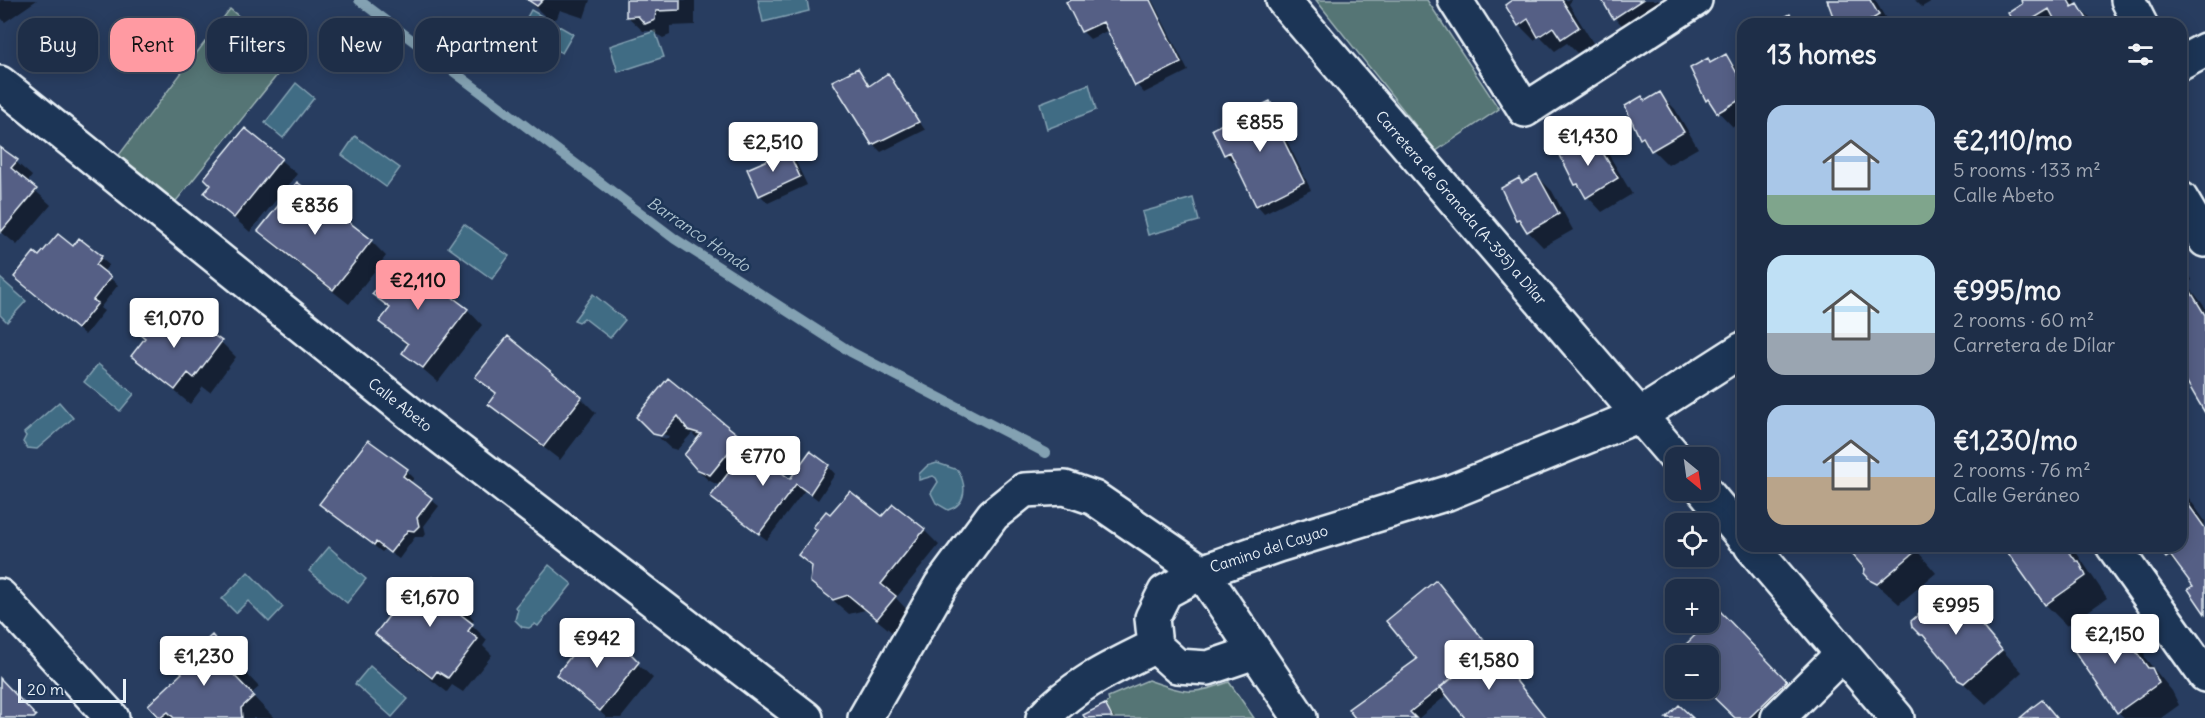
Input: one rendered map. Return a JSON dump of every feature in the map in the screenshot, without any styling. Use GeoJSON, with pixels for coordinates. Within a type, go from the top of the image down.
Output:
{"type":"FeatureCollection","features":[{"type":"Feature","properties":{"kind":"street","name":"Carretera de Granada (A-395) a Dílar"},"geometry":{"type":"LineString","coordinates":[[1283,0],[1667,447]]}},
{"type":"Feature","properties":{"kind":"street"},"geometry":{"type":"LineString","coordinates":[[1455,0],[1526,110],[1695,0]]}},
{"type":"Feature","properties":{"kind":"street"},"geometry":{"type":"LineString","coordinates":[[2127,0],[2137,18]]}},
{"type":"Feature","properties":{"kind":"street"},"geometry":{"type":"LineString","coordinates":[[2187,60],[2205,50]]}},
{"type":"Feature","properties":{"kind":"street","name":"Calle Abeto"},"geometry":{"type":"LineString","coordinates":[[0,83],[411,414],[806,718]]}},
{"type":"Feature","properties":{"kind":"street"},"geometry":{"type":"LineString","coordinates":[[2187,210],[2205,240]]}},
{"type":"Feature","properties":{"kind":"street","name":"Camino del Cayao"},"geometry":{"type":"LineString","coordinates":[[865,718],[941,585],[993,515],[1024,490],[1065,488],[1094,498],[1202,572],[1278,545],[1448,494],[1640,415],[1737,353]]}},
{"type":"Feature","properties":{"kind":"street"},"geometry":{"type":"LineString","coordinates":[[1713,501],[1737,530]]}},
{"type":"Feature","properties":{"kind":"street"},"geometry":{"type":"LineString","coordinates":[[1756,552],[1897,718]]}},
{"type":"Feature","properties":{"kind":"street"},"geometry":{"type":"LineString","coordinates":[[2117,552],[2205,675]]}},
{"type":"Feature","properties":{"kind":"street"},"geometry":{"type":"LineString","coordinates":[[1255,652],[1208,668],[1177,666],[1155,646],[1152,618],[1164,592],[1202,572],[1300,718]]}},
{"type":"Feature","properties":{"kind":"street"},"geometry":{"type":"LineString","coordinates":[[0,596],[112,718]]}},
{"type":"Feature","properties":{"kind":"street"},"geometry":{"type":"LineString","coordinates":[[1043,718],[1059,700],[1103,672],[1155,646]]}},
{"type":"Feature","properties":{"kind":"street"},"geometry":{"type":"LineString","coordinates":[[1778,718],[1842,654]]}},
{"type":"Feature","properties":{"kind":"green space"},"geometry":{"type":"Polygon","coordinates":[[[1316,0],[1427,0],[1499,109],[1436,151],[1316,0]]]}},
{"type":"Feature","properties":{"kind":"green space"},"geometry":{"type":"Polygon","coordinates":[[[230,9],[241,18],[223,18],[230,9]]]}},
{"type":"Feature","properties":{"kind":"green space"},"geometry":{"type":"Polygon","coordinates":[[[207,39],[207,72],[280,72],[176,201],[119,155],[182,72],[195,72],[195,55],[207,39]]]}},
{"type":"Feature","properties":{"kind":"green space"},"geometry":{"type":"Polygon","coordinates":[[[1148,680],[1188,691],[1197,691],[1229,682],[1254,718],[1111,718],[1105,704],[1109,701],[1108,697],[1148,680]]]}},
{"type":"Feature","properties":{"kind":"water"},"geometry":{"type":"Polygon","coordinates":[[[758,0],[807,0],[809,11],[763,22],[758,0]]]}},
{"type":"Feature","properties":{"kind":"water"},"geometry":{"type":"Polygon","coordinates":[[[531,10],[545,18],[527,18],[531,10]]]}},
{"type":"Feature","properties":{"kind":"water"},"geometry":{"type":"Polygon","coordinates":[[[559,26],[573,34],[562,53],[559,51],[559,26]]]}},
{"type":"Feature","properties":{"kind":"water"},"geometry":{"type":"Polygon","coordinates":[[[655,31],[664,57],[618,72],[610,46],[655,31]]]}},
{"type":"Feature","properties":{"kind":"water"},"geometry":{"type":"Polygon","coordinates":[[[296,83],[314,98],[283,138],[265,123],[296,83]]]}},
{"type":"Feature","properties":{"kind":"water"},"geometry":{"type":"Polygon","coordinates":[[[1089,84],[1096,110],[1047,129],[1040,103],[1089,84]]]}},
{"type":"Feature","properties":{"kind":"water"},"geometry":{"type":"Polygon","coordinates":[[[355,136],[400,168],[386,187],[342,155],[355,136]]]}},
{"type":"Feature","properties":{"kind":"water"},"geometry":{"type":"Polygon","coordinates":[[[1193,198],[1199,221],[1148,235],[1142,212],[1193,198]]]}},
{"type":"Feature","properties":{"kind":"water"},"geometry":{"type":"Polygon","coordinates":[[[464,224],[509,256],[492,279],[448,247],[464,224]]]}},
{"type":"Feature","properties":{"kind":"water"},"geometry":{"type":"Polygon","coordinates":[[[0,278],[26,301],[7,322],[0,315],[0,278]]]}},
{"type":"Feature","properties":{"kind":"water"},"geometry":{"type":"Polygon","coordinates":[[[593,294],[625,320],[610,338],[584,318],[579,322],[574,320],[593,294]]]}},
{"type":"Feature","properties":{"kind":"water"},"geometry":{"type":"Polygon","coordinates":[[[98,364],[134,394],[120,411],[84,382],[98,364]]]}},
{"type":"Feature","properties":{"kind":"water"},"geometry":{"type":"Polygon","coordinates":[[[59,402],[73,418],[37,449],[27,448],[23,442],[26,436],[24,433],[59,402]]]}},
{"type":"Feature","properties":{"kind":"water"},"geometry":{"type":"Polygon","coordinates":[[[937,463],[958,470],[963,482],[962,499],[948,510],[936,503],[931,493],[938,482],[936,478],[933,476],[919,480],[919,474],[927,466],[937,463]]]}},
{"type":"Feature","properties":{"kind":"water"},"geometry":{"type":"Polygon","coordinates":[[[329,547],[366,579],[347,603],[309,571],[329,547]]]}},
{"type":"Feature","properties":{"kind":"water"},"geometry":{"type":"Polygon","coordinates":[[[549,565],[572,584],[538,626],[535,624],[529,628],[522,627],[515,620],[518,609],[515,607],[549,565]]]}},
{"type":"Feature","properties":{"kind":"water"},"geometry":{"type":"Polygon","coordinates":[[[248,572],[283,607],[269,622],[248,601],[236,613],[222,599],[248,572]]]}},
{"type":"Feature","properties":{"kind":"water"},"geometry":{"type":"Polygon","coordinates":[[[370,666],[408,699],[392,717],[355,684],[370,666]]]}},
{"type":"Feature","properties":{"kind":"building"},"geometry":{"type":"Polygon","coordinates":[[[528,0],[543,0],[537,6],[528,0]]]}},
{"type":"Feature","properties":{"kind":"building"},"geometry":{"type":"Polygon","coordinates":[[[626,0],[680,0],[680,10],[656,11],[655,20],[645,24],[638,16],[626,17],[626,0]]]}},
{"type":"Feature","properties":{"kind":"building"},"geometry":{"type":"Polygon","coordinates":[[[1071,0],[1150,0],[1181,63],[1135,86],[1103,22],[1081,32],[1066,2],[1071,0]]]}},
{"type":"Feature","properties":{"kind":"building"},"geometry":{"type":"Polygon","coordinates":[[[1512,0],[1562,0],[1579,27],[1561,39],[1553,27],[1538,37],[1528,19],[1518,26],[1505,5],[1512,0]]]}},
{"type":"Feature","properties":{"kind":"building"},"geometry":{"type":"Polygon","coordinates":[[[1602,0],[1642,0],[1613,19],[1602,0]]]}},
{"type":"Feature","properties":{"kind":"building"},"geometry":{"type":"Polygon","coordinates":[[[1827,0],[1870,0],[1879,15],[1874,18],[1834,18],[1827,0]]]}},
{"type":"Feature","properties":{"kind":"building"},"geometry":{"type":"Polygon","coordinates":[[[2021,0],[2068,0],[2072,7],[2078,4],[2086,18],[2054,18],[2049,9],[2034,18],[2011,18],[2008,13],[2022,4],[2021,0]]]}},
{"type":"Feature","properties":{"kind":"building"},"geometry":{"type":"Polygon","coordinates":[[[1726,54],[1737,73],[1737,101],[1717,113],[1708,99],[1706,101],[1690,68],[1708,58],[1710,63],[1726,54]]]}},
{"type":"Feature","properties":{"kind":"building"},"geometry":{"type":"Polygon","coordinates":[[[858,68],[869,86],[888,73],[919,122],[872,145],[832,81],[858,68]]]}},
{"type":"Feature","properties":{"kind":"building"},"geometry":{"type":"Polygon","coordinates":[[[1660,92],[1684,132],[1651,151],[1643,137],[1640,139],[1625,106],[1642,96],[1645,101],[1660,92]]]}},
{"type":"Feature","properties":{"kind":"building"},"geometry":{"type":"Polygon","coordinates":[[[1270,101],[1283,127],[1278,129],[1304,182],[1256,206],[1230,152],[1224,155],[1212,129],[1270,101]]]}},
{"type":"Feature","properties":{"kind":"building"},"geometry":{"type":"Polygon","coordinates":[[[245,128],[282,158],[234,218],[204,193],[211,185],[204,178],[245,128]]]}},
{"type":"Feature","properties":{"kind":"building"},"geometry":{"type":"Polygon","coordinates":[[[1594,138],[1618,178],[1586,198],[1578,184],[1575,185],[1559,153],[1576,143],[1579,147],[1594,138]]]}},
{"type":"Feature","properties":{"kind":"building"},"geometry":{"type":"Polygon","coordinates":[[[0,147],[18,160],[11,168],[37,189],[1,232],[0,147]]]}},
{"type":"Feature","properties":{"kind":"building"},"geometry":{"type":"Polygon","coordinates":[[[788,151],[800,177],[759,196],[747,169],[788,151]]]}},
{"type":"Feature","properties":{"kind":"building"},"geometry":{"type":"Polygon","coordinates":[[[1537,174],[1559,214],[1527,232],[1519,219],[1516,220],[1501,188],[1519,178],[1522,183],[1537,174]]]}},
{"type":"Feature","properties":{"kind":"building"},"geometry":{"type":"Polygon","coordinates":[[[297,182],[372,240],[333,290],[258,231],[297,182]]]}},
{"type":"Feature","properties":{"kind":"building"},"geometry":{"type":"Polygon","coordinates":[[[58,234],[73,246],[79,238],[102,256],[96,265],[111,277],[93,300],[98,303],[77,329],[14,277],[34,252],[39,256],[58,234]]]}},
{"type":"Feature","properties":{"kind":"building"},"geometry":{"type":"Polygon","coordinates":[[[396,263],[414,276],[421,268],[454,293],[451,296],[468,309],[423,368],[402,353],[408,344],[379,322],[390,308],[372,294],[396,263]]]}},
{"type":"Feature","properties":{"kind":"building"},"geometry":{"type":"Polygon","coordinates":[[[2191,292],[2205,315],[2205,413],[2187,382],[2187,294],[2191,292]]]}},
{"type":"Feature","properties":{"kind":"building"},"geometry":{"type":"Polygon","coordinates":[[[151,312],[165,323],[169,319],[180,328],[188,318],[222,341],[194,378],[188,373],[175,390],[131,356],[145,338],[136,331],[151,312]]]}},
{"type":"Feature","properties":{"kind":"building"},"geometry":{"type":"Polygon","coordinates":[[[508,336],[582,397],[544,446],[488,404],[496,393],[475,377],[508,336]]]}},
{"type":"Feature","properties":{"kind":"building"},"geometry":{"type":"Polygon","coordinates":[[[668,378],[741,437],[710,475],[696,469],[684,455],[701,434],[688,430],[678,416],[661,436],[653,434],[636,417],[668,378]]]}},
{"type":"Feature","properties":{"kind":"building"},"geometry":{"type":"Polygon","coordinates":[[[368,440],[408,469],[403,476],[432,498],[417,518],[419,526],[414,531],[408,530],[390,553],[376,542],[374,545],[319,504],[368,440]]]}},
{"type":"Feature","properties":{"kind":"building"},"geometry":{"type":"Polygon","coordinates":[[[748,447],[790,479],[810,451],[829,465],[810,494],[796,484],[759,534],[710,497],[748,447]]]}},
{"type":"Feature","properties":{"kind":"building"},"geometry":{"type":"Polygon","coordinates":[[[850,491],[882,516],[893,504],[925,529],[881,584],[896,596],[877,619],[848,595],[833,600],[810,582],[812,566],[798,555],[817,530],[813,527],[826,511],[830,514],[850,491]]]}},
{"type":"Feature","properties":{"kind":"building"},"geometry":{"type":"Polygon","coordinates":[[[2187,502],[2205,528],[2205,614],[2188,589],[2193,586],[2170,555],[2166,558],[2162,552],[2187,552],[2187,502]]]}},
{"type":"Feature","properties":{"kind":"building"},"geometry":{"type":"Polygon","coordinates":[[[1850,552],[1915,552],[1877,584],[1864,573],[1865,569],[1850,552]]]}},
{"type":"Feature","properties":{"kind":"building"},"geometry":{"type":"Polygon","coordinates":[[[2007,552],[2069,552],[2076,561],[2079,561],[2086,576],[2045,605],[2007,552]]]}},
{"type":"Feature","properties":{"kind":"building"},"geometry":{"type":"Polygon","coordinates":[[[432,577],[436,581],[450,577],[456,582],[459,591],[455,599],[460,604],[455,610],[473,624],[468,631],[478,639],[448,678],[437,671],[432,678],[375,634],[416,581],[424,587],[432,577]]]}},
{"type":"Feature","properties":{"kind":"building"},"geometry":{"type":"Polygon","coordinates":[[[1436,580],[1490,648],[1410,712],[1416,718],[1355,718],[1348,709],[1417,659],[1386,621],[1436,580]]]}},
{"type":"Feature","properties":{"kind":"building"},"geometry":{"type":"Polygon","coordinates":[[[1950,588],[2002,650],[1964,683],[1958,680],[1923,635],[1912,627],[1911,621],[1950,588]]]}},
{"type":"Feature","properties":{"kind":"building"},"geometry":{"type":"Polygon","coordinates":[[[1719,612],[1787,681],[1749,718],[1735,718],[1715,699],[1719,699],[1719,645],[1685,645],[1697,633],[1719,633],[1719,612]]]}},
{"type":"Feature","properties":{"kind":"building"},"geometry":{"type":"Polygon","coordinates":[[[2111,617],[2123,628],[2122,632],[2148,668],[2152,668],[2159,683],[2117,713],[2071,646],[2111,617]]]}},
{"type":"Feature","properties":{"kind":"building"},"geometry":{"type":"Polygon","coordinates":[[[598,628],[605,632],[606,637],[603,644],[610,649],[616,644],[622,645],[639,662],[600,711],[556,675],[590,632],[598,628]]]}},
{"type":"Feature","properties":{"kind":"building"},"geometry":{"type":"Polygon","coordinates":[[[212,635],[238,665],[231,672],[254,696],[241,708],[242,718],[174,718],[168,712],[160,718],[148,705],[182,673],[177,667],[212,635]]]}},
{"type":"Feature","properties":{"kind":"building"},"geometry":{"type":"Polygon","coordinates":[[[1490,648],[1546,718],[1465,718],[1440,687],[1490,648]]]}},
{"type":"Feature","properties":{"kind":"building"},"geometry":{"type":"Polygon","coordinates":[[[0,678],[36,716],[34,718],[0,718],[0,678]]]}},
{"type":"Feature","properties":{"kind":"building"},"geometry":{"type":"Polygon","coordinates":[[[2042,700],[2057,718],[2020,718],[2034,706],[2042,700]]]}},
{"type":"Feature","properties":{"kind":"building"},"geometry":{"type":"Polygon","coordinates":[[[1105,704],[1112,717],[1085,718],[1083,715],[1105,704]]]}},
{"type":"Feature","properties":{"kind":"building"},"geometry":{"type":"Polygon","coordinates":[[[1679,705],[1693,718],[1666,718],[1679,705]]]}},
{"type":"Feature","properties":{"kind":"waterway","name":"Barranco Hondo"},"geometry":{"type":"LineString","coordinates":[[359,0],[675,239],[851,352],[1046,453]]}}]}
